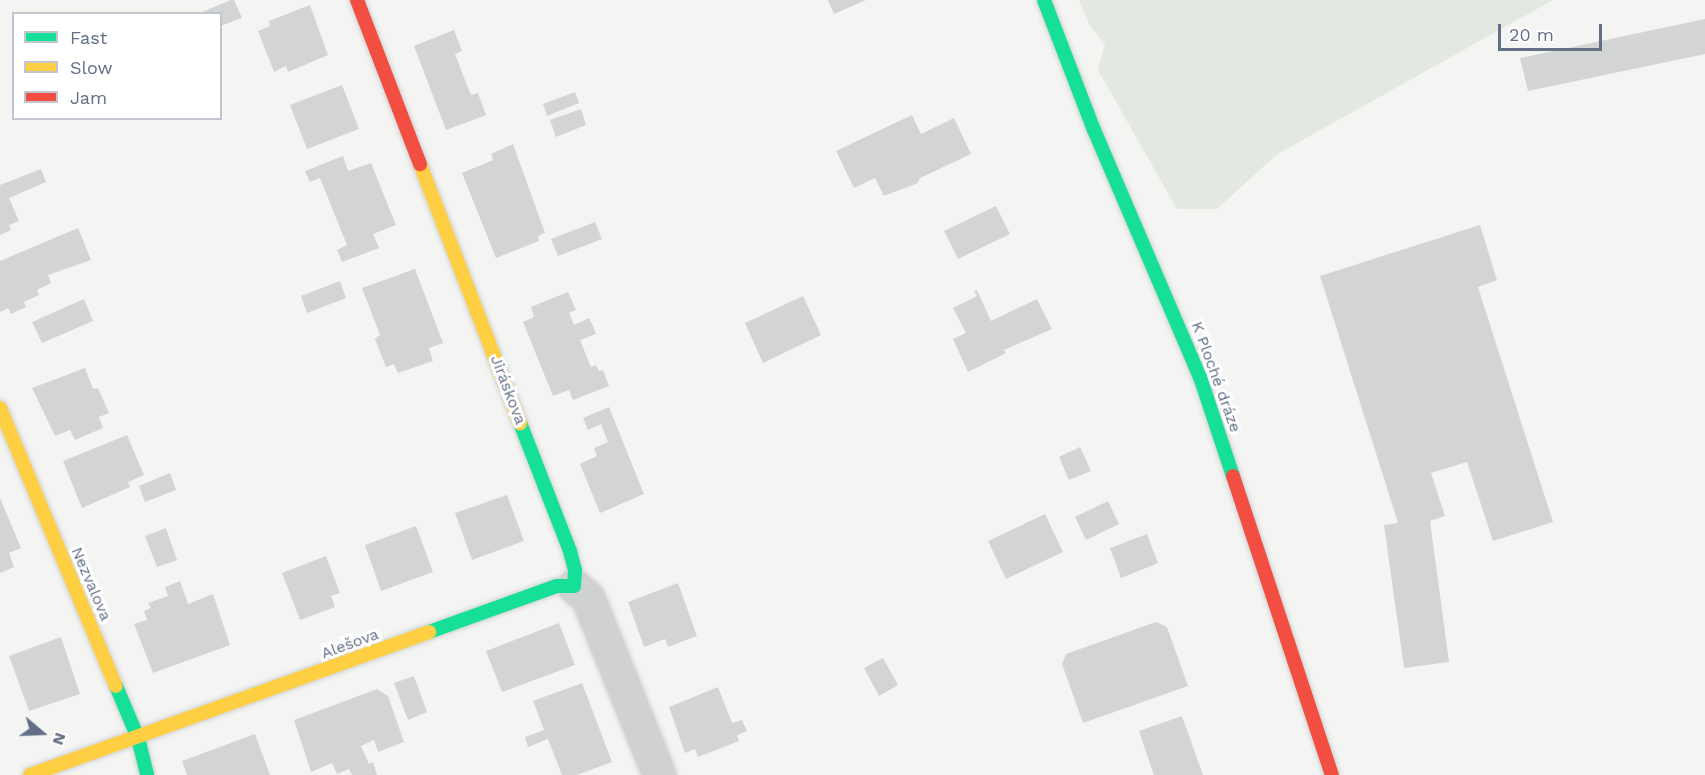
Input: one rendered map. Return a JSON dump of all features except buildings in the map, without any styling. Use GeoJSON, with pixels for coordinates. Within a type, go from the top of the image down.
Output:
{"type":"FeatureCollection","features":[{"type":"Feature","properties":{"kind":"street","name":"Jiráskova"},"geometry":{"type":"LineString","coordinates":[[357,0],[570,550],[575,570],[574,586]]}},
{"type":"Feature","properties":{"kind":"street","name":"K Ploché dráze"},"geometry":{"type":"LineString","coordinates":[[1044,0],[1094,130],[1200,377],[1332,775]]}},
{"type":"Feature","properties":{"kind":"street","name":"Nezvalova"},"geometry":{"type":"LineString","coordinates":[[0,408],[138,738],[147,775]]}},
{"type":"Feature","properties":{"kind":"street","name":"Alešova"},"geometry":{"type":"LineString","coordinates":[[30,775],[557,586],[574,586]]}},
{"type":"Feature","properties":{"kind":"street"},"geometry":{"type":"LineString","coordinates":[[574,586],[588,598],[659,775]]}},
{"type":"Feature","properties":{"kind":"shaded area"},"geometry":{"type":"Polygon","coordinates":[[[1079,0],[1553,0],[1276,155],[1217,209],[1177,209],[1098,70],[1105,44],[1090,26],[1079,0]]]}},
{"type":"Feature","properties":{"kind":"traffic: fast"},"geometry":{"type":"LineString","coordinates":[[1044,0],[1094,130],[1200,377],[1233,476]]}},
{"type":"Feature","properties":{"kind":"traffic: fast"},"geometry":{"type":"LineString","coordinates":[[429,632],[557,586],[574,586],[575,570],[570,551],[520,423]]}},
{"type":"Feature","properties":{"kind":"traffic: fast"},"geometry":{"type":"LineString","coordinates":[[116,686],[138,738],[147,775]]}},
{"type":"Feature","properties":{"kind":"traffic: slow"},"geometry":{"type":"LineString","coordinates":[[420,164],[520,423]]}},
{"type":"Feature","properties":{"kind":"traffic: slow"},"geometry":{"type":"LineString","coordinates":[[0,408],[116,686]]}},
{"type":"Feature","properties":{"kind":"traffic: slow"},"geometry":{"type":"LineString","coordinates":[[30,775],[429,632]]}},
{"type":"Feature","properties":{"kind":"traffic: jam"},"geometry":{"type":"LineString","coordinates":[[357,0],[420,164]]}},
{"type":"Feature","properties":{"kind":"traffic: jam"},"geometry":{"type":"LineString","coordinates":[[1233,476],[1332,775]]}}]}
